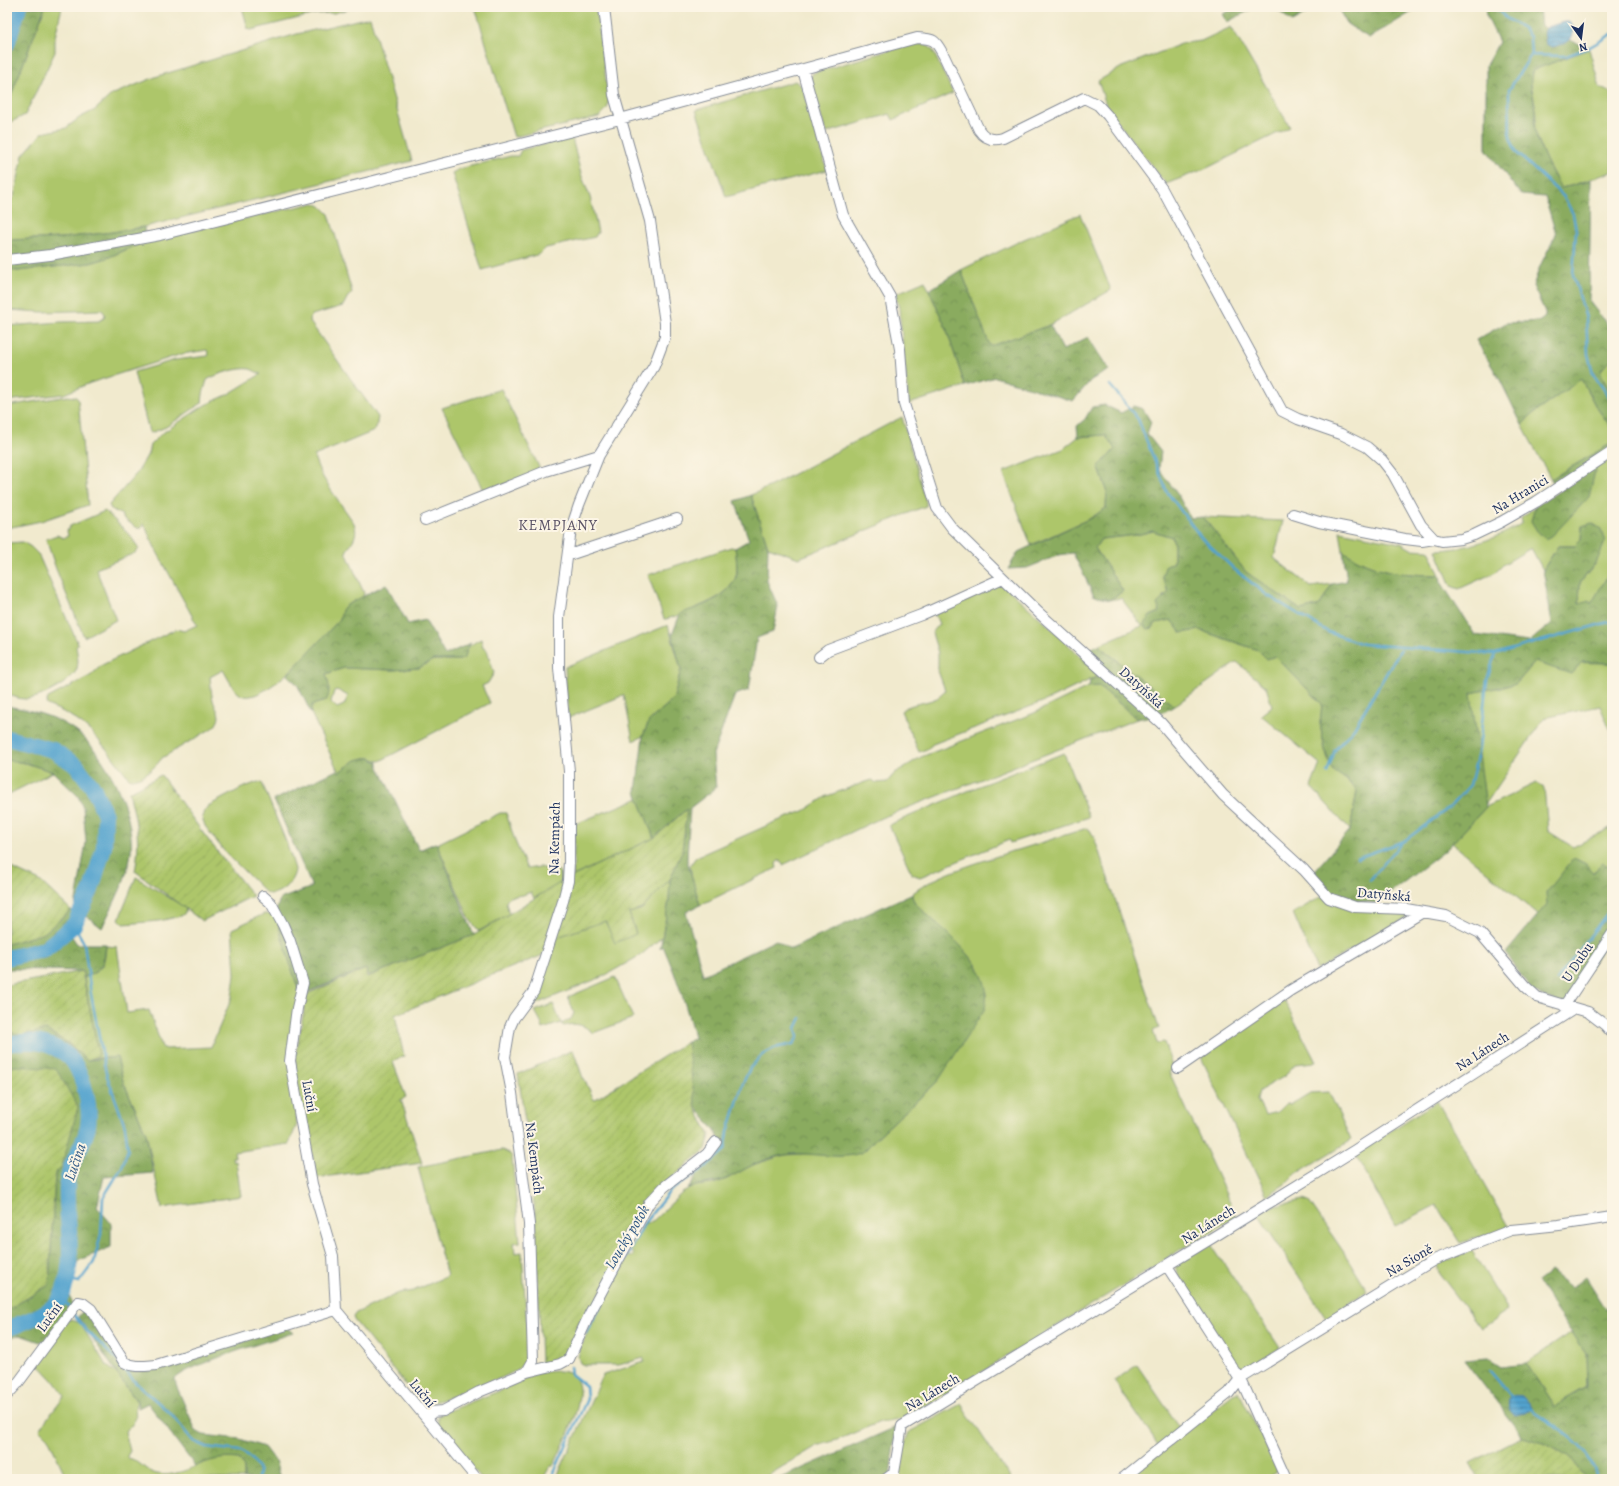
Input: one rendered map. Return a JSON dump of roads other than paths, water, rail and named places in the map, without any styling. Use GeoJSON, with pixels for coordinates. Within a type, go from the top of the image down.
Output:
{"type":"FeatureCollection","features":[{"type":"Feature","properties":{"kind":"street","name":"Na Kempách"},"geometry":{"type":"LineString","coordinates":[[526,1372],[533,1361],[529,1224],[512,1093],[505,1057],[510,1027],[514,1018],[534,991],[568,881],[569,771],[559,668],[559,617],[574,518],[599,455],[654,366],[665,337],[650,221],[620,119],[613,86],[604,7]]}},
{"type":"Feature","properties":{"kind":"street"},"geometry":{"type":"LineString","coordinates":[[7,260],[50,255],[160,235],[620,119],[917,38],[932,39],[938,45],[979,130],[986,138],[991,140],[1003,138],[1084,98],[1098,106],[1108,116],[1162,189],[1282,411],[1308,424],[1341,434],[1367,447],[1393,474],[1421,525],[1434,539]]}},
{"type":"Feature","properties":{"kind":"street","name":"Datyňská"},"geometry":{"type":"LineString","coordinates":[[803,70],[843,215],[890,297],[900,349],[904,404],[937,508],[952,528],[1039,613],[1161,723],[1223,795],[1304,870],[1329,898],[1355,907],[1406,909],[1446,916],[1480,933],[1524,986],[1537,997],[1588,1012],[1605,1025],[1612,1033]]}},
{"type":"Feature","properties":{"kind":"street","name":"Na Hranici"},"geometry":{"type":"LineString","coordinates":[[1293,514],[1319,522],[1405,539],[1422,541],[1434,539],[1447,541],[1461,539],[1491,528],[1536,502],[1612,452]]}},
{"type":"Feature","properties":{"kind":"street"},"geometry":{"type":"LineString","coordinates":[[425,520],[532,477],[599,455]]}},
{"type":"Feature","properties":{"kind":"street"},"geometry":{"type":"LineString","coordinates":[[569,554],[677,519]]}},
{"type":"Feature","properties":{"kind":"street"},"geometry":{"type":"LineString","coordinates":[[819,657],[828,650],[922,615],[1003,578]]}},
{"type":"Feature","properties":{"kind":"street","name":"Luční"},"geometry":{"type":"LineString","coordinates":[[263,896],[271,903],[283,925],[290,941],[303,984],[297,1008],[290,1061],[312,1184],[334,1256],[336,1310],[428,1420]]}},
{"type":"Feature","properties":{"kind":"street","name":"Datyňská"},"geometry":{"type":"LineString","coordinates":[[1178,1068],[1291,990],[1423,912]]}},
{"type":"Feature","properties":{"kind":"street","name":"U Dubu"},"geometry":{"type":"LineString","coordinates":[[1564,1006],[1612,934]]}},
{"type":"Feature","properties":{"kind":"street","name":"Na Lánech"},"geometry":{"type":"LineString","coordinates":[[886,1479],[894,1473],[902,1426],[1167,1266],[1348,1154],[1574,1009]]}},
{"type":"Feature","properties":{"kind":"street"},"geometry":{"type":"LineString","coordinates":[[477,1479],[428,1420],[431,1412],[443,1411],[479,1392],[526,1372],[560,1364],[569,1359],[590,1313],[649,1203],[664,1187],[707,1154],[716,1142]]}},
{"type":"Feature","properties":{"kind":"street","name":"Na Sioně"},"geometry":{"type":"LineString","coordinates":[[1122,1479],[1229,1393],[1240,1378],[1434,1260],[1511,1230],[1560,1225],[1612,1217]]}},
{"type":"Feature","properties":{"kind":"street"},"geometry":{"type":"LineString","coordinates":[[1167,1266],[1240,1378],[1286,1479]]}},
{"type":"Feature","properties":{"kind":"street","name":"Luční"},"geometry":{"type":"LineString","coordinates":[[7,1395],[18,1383],[78,1302],[84,1303],[91,1309],[124,1362],[140,1367],[156,1365],[336,1310]]}},
{"type":"Feature","properties":{"kind":"water"},"geometry":{"type":"Polygon","coordinates":[[[1569,22],[1573,26],[1571,39],[1561,45],[1552,47],[1546,44],[1544,32],[1547,27],[1569,22]]]}},
{"type":"Feature","properties":{"kind":"water"},"geometry":{"type":"Polygon","coordinates":[[[1510,1395],[1523,1396],[1530,1404],[1532,1409],[1529,1412],[1515,1415],[1509,1406],[1510,1395]]]}},
{"type":"Feature","properties":{"kind":"waterway","name":"Lučina"},"geometry":{"type":"LineString","coordinates":[[7,44],[19,7]]}},
{"type":"Feature","properties":{"kind":"waterway"},"geometry":{"type":"LineString","coordinates":[[1495,7],[1506,18],[1523,28],[1530,37],[1531,55],[1509,90],[1510,137],[1516,152],[1564,197],[1573,214],[1576,230],[1573,275],[1586,318],[1588,354],[1593,374],[1612,401]]}},
{"type":"Feature","properties":{"kind":"waterway"},"geometry":{"type":"LineString","coordinates":[[1531,55],[1566,56],[1588,48],[1612,34]]}},
{"type":"Feature","properties":{"kind":"waterway"},"geometry":{"type":"LineString","coordinates":[[1110,385],[1138,419],[1167,492],[1200,536],[1234,569],[1267,595],[1328,632],[1363,644],[1495,654],[1612,621]]}},
{"type":"Feature","properties":{"kind":"waterway"},"geometry":{"type":"LineString","coordinates":[[1327,773],[1335,750],[1354,728],[1402,647]]}},
{"type":"Feature","properties":{"kind":"waterway"},"geometry":{"type":"LineString","coordinates":[[1357,858],[1404,841],[1450,807],[1470,785],[1479,749],[1487,680],[1495,654]]}},
{"type":"Feature","properties":{"kind":"waterway","name":"Lučina"},"geometry":{"type":"LineString","coordinates":[[7,738],[53,750],[77,766],[94,789],[105,815],[104,847],[91,890],[74,925],[45,949],[7,958]]}},
{"type":"Feature","properties":{"kind":"waterway"},"geometry":{"type":"LineString","coordinates":[[1370,880],[1403,841]]}},
{"type":"Feature","properties":{"kind":"waterway"},"geometry":{"type":"LineString","coordinates":[[1557,980],[1612,907]]}},
{"type":"Feature","properties":{"kind":"waterway"},"geometry":{"type":"LineString","coordinates":[[67,1279],[79,1282],[94,1262],[101,1234],[103,1198],[122,1167],[128,1149],[125,1126],[106,1073],[91,994],[84,943],[74,925]]}},
{"type":"Feature","properties":{"kind":"waterway","name":"Loucký potok"},"geometry":{"type":"LineString","coordinates":[[586,1333],[645,1222],[670,1191],[703,1169],[725,1150],[728,1132],[743,1083],[750,1068],[762,1055],[774,1048],[793,1044],[798,1037],[796,1028],[801,1018]]}},
{"type":"Feature","properties":{"kind":"waterway","name":"Lučina"},"geometry":{"type":"LineString","coordinates":[[7,1044],[28,1042],[39,1043],[49,1045],[69,1056],[80,1075],[86,1092],[89,1118],[86,1133],[68,1178],[67,1200],[70,1258],[65,1287],[55,1305],[36,1317],[7,1329]]}},
{"type":"Feature","properties":{"kind":"waterway"},"geometry":{"type":"LineString","coordinates":[[61,1295],[69,1308]]}},
{"type":"Feature","properties":{"kind":"waterway"},"geometry":{"type":"LineString","coordinates":[[73,1314],[86,1330],[118,1361]]}},
{"type":"Feature","properties":{"kind":"waterway"},"geometry":{"type":"LineString","coordinates":[[121,1365],[135,1382],[170,1413],[193,1441],[206,1447],[241,1451],[253,1460],[259,1471],[258,1479]]}},
{"type":"Feature","properties":{"kind":"waterway","name":"Loucký potok"},"geometry":{"type":"LineString","coordinates":[[551,1479],[587,1399],[586,1386],[571,1374],[570,1367]]}},
{"type":"Feature","properties":{"kind":"waterway"},"geometry":{"type":"LineString","coordinates":[[1490,1371],[1511,1396]]}},
{"type":"Feature","properties":{"kind":"waterway"},"geometry":{"type":"LineString","coordinates":[[1528,1408],[1560,1430],[1579,1446],[1587,1456],[1597,1479]]}},
{"type":"Feature","properties":{"kind":"district","name":"KEMPJANY"},"geometry":{"type":"Point","coordinates":[558,525]}}]}
